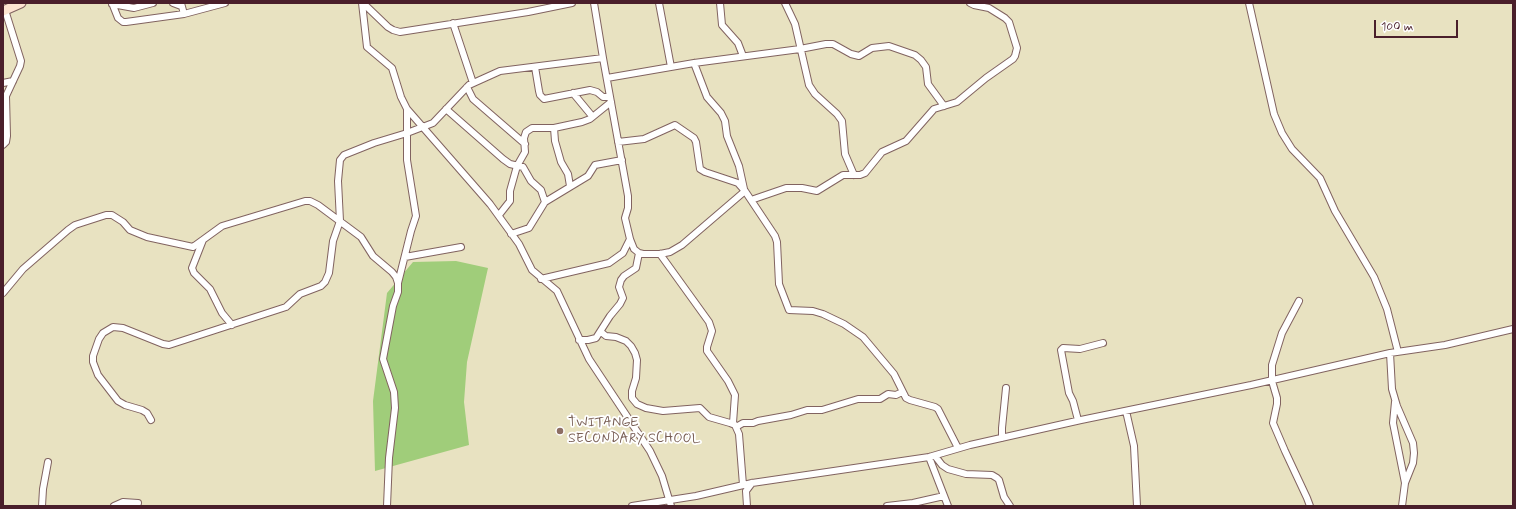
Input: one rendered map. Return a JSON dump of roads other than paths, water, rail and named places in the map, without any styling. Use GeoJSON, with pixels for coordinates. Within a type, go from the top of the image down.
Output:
{"type":"FeatureCollection","features":[{"type":"Feature","properties":{"kind":"street"},"geometry":{"type":"LineString","coordinates":[[3,145],[6,142],[7,136],[6,98],[21,61],[4,10],[21,3]]}},
{"type":"Feature","properties":{"kind":"street"},"geometry":{"type":"LineString","coordinates":[[153,3],[136,5],[112,3],[118,18],[123,22],[184,14],[225,3]]}},
{"type":"Feature","properties":{"kind":"street"},"geometry":{"type":"LineString","coordinates":[[173,3],[181,4],[184,14]]}},
{"type":"Feature","properties":{"kind":"street"},"geometry":{"type":"LineString","coordinates":[[362,3],[388,27],[396,31],[528,12],[572,3]]}},
{"type":"Feature","properties":{"kind":"street"},"geometry":{"type":"LineString","coordinates":[[362,3],[366,46],[392,68],[401,97],[407,109],[473,183],[499,215],[519,244],[532,270],[557,291],[589,360],[650,451],[662,476],[670,503]]}},
{"type":"Feature","properties":{"kind":"street"},"geometry":{"type":"LineString","coordinates":[[594,3],[628,196],[628,208],[625,217],[634,249],[639,253],[660,254],[670,252],[682,245],[744,190]]}},
{"type":"Feature","properties":{"kind":"street"},"geometry":{"type":"LineString","coordinates":[[659,3],[672,67]]}},
{"type":"Feature","properties":{"kind":"street"},"geometry":{"type":"LineString","coordinates":[[720,3],[722,25],[738,44],[743,56]]}},
{"type":"Feature","properties":{"kind":"street"},"geometry":{"type":"LineString","coordinates":[[785,3],[795,24],[807,80],[812,90],[842,121],[845,154],[854,175]]}},
{"type":"Feature","properties":{"kind":"street"},"geometry":{"type":"LineString","coordinates":[[751,200],[784,189],[802,188],[817,190],[840,176],[865,173],[882,152],[906,141],[932,111],[957,102],[986,78],[1013,59],[1017,52],[1010,25],[1005,18],[989,8],[970,3]]}},
{"type":"Feature","properties":{"kind":"street"},"geometry":{"type":"LineString","coordinates":[[1249,3],[1274,114],[1282,133],[1292,150],[1320,178],[1336,211],[1374,277],[1386,309],[1398,352]]}},
{"type":"Feature","properties":{"kind":"street"},"geometry":{"type":"LineString","coordinates":[[453,23],[473,83]]}},
{"type":"Feature","properties":{"kind":"street"},"geometry":{"type":"LineString","coordinates":[[607,78],[694,62],[833,44],[851,54],[859,56],[872,48],[887,46],[915,55],[924,63],[927,71],[928,84],[944,106]]}},
{"type":"Feature","properties":{"kind":"street"},"geometry":{"type":"LineString","coordinates":[[151,420],[147,413],[142,410],[125,405],[118,401],[98,375],[93,362],[93,356],[99,339],[103,333],[113,327],[124,328],[169,345],[286,307],[300,294],[321,286],[329,274],[332,246],[340,221],[338,182],[340,160],[342,157],[353,151],[423,128],[433,123],[467,87],[500,71],[603,58]]}},
{"type":"Feature","properties":{"kind":"street"},"geometry":{"type":"LineString","coordinates":[[694,62],[707,97],[721,113],[725,121],[727,136],[737,160],[744,190]]}},
{"type":"Feature","properties":{"kind":"street"},"geometry":{"type":"LineString","coordinates":[[535,67],[539,91],[542,98],[547,99],[586,90],[595,90],[611,100]]}},
{"type":"Feature","properties":{"kind":"street"},"geometry":{"type":"LineString","coordinates":[[3,83],[13,81]]}},
{"type":"Feature","properties":{"kind":"street"},"geometry":{"type":"LineString","coordinates":[[467,87],[473,99],[524,144]]}},
{"type":"Feature","properties":{"kind":"street"},"geometry":{"type":"LineString","coordinates":[[573,93],[592,116]]}},
{"type":"Feature","properties":{"kind":"street"},"geometry":{"type":"LineString","coordinates":[[499,215],[510,201],[510,191],[517,166],[525,153],[524,135],[532,128],[554,128],[582,122],[592,116],[611,100]]}},
{"type":"Feature","properties":{"kind":"street"},"geometry":{"type":"LineString","coordinates":[[387,506],[389,458],[395,408],[394,392],[383,359],[393,306],[398,292],[398,283],[416,216],[407,160],[407,109]]}},
{"type":"Feature","properties":{"kind":"street"},"geometry":{"type":"LineString","coordinates":[[446,109],[503,159],[510,164],[524,169],[531,181],[541,190],[545,202]]}},
{"type":"Feature","properties":{"kind":"street"},"geometry":{"type":"LineString","coordinates":[[618,142],[644,139],[673,126],[678,126],[694,138],[696,142],[700,169],[705,172],[736,181],[751,200],[776,239],[779,284],[788,308],[792,311],[813,311],[823,314],[844,324],[863,336],[894,374],[906,398],[937,408],[958,448]]}},
{"type":"Feature","properties":{"kind":"street"},"geometry":{"type":"LineString","coordinates":[[554,128],[555,141],[561,162],[568,174],[570,186]]}},
{"type":"Feature","properties":{"kind":"street"},"geometry":{"type":"LineString","coordinates":[[511,234],[529,228],[545,202],[591,174],[595,165],[622,160]]}},
{"type":"Feature","properties":{"kind":"street"},"geometry":{"type":"LineString","coordinates":[[3,293],[23,269],[68,230],[75,225],[106,215],[112,215],[123,222],[133,232],[153,239],[193,247],[222,226],[305,201],[310,201],[318,205],[361,237],[373,256],[392,272],[398,283]]}},
{"type":"Feature","properties":{"kind":"street"},"geometry":{"type":"LineString","coordinates":[[204,239],[192,268],[194,273],[210,289],[222,314],[232,325]]}},
{"type":"Feature","properties":{"kind":"street"},"geometry":{"type":"LineString","coordinates":[[541,279],[609,263],[623,253],[630,239]]}},
{"type":"Feature","properties":{"kind":"street"},"geometry":{"type":"LineString","coordinates":[[405,257],[461,247]]}},
{"type":"Feature","properties":{"kind":"street"},"geometry":{"type":"LineString","coordinates":[[579,340],[592,340],[601,332],[610,316],[622,301],[623,295],[620,287],[621,280],[624,276],[636,268],[639,253]]}},
{"type":"Feature","properties":{"kind":"street"},"geometry":{"type":"LineString","coordinates":[[660,254],[709,322],[712,331],[707,351],[728,381],[735,395],[734,425],[739,434],[743,485]]}},
{"type":"Feature","properties":{"kind":"street"},"geometry":{"type":"LineString","coordinates":[[1299,301],[1287,323],[1272,365],[1272,381],[1277,398],[1273,423],[1310,506]]}},
{"type":"Feature","properties":{"kind":"street"},"geometry":{"type":"LineString","coordinates":[[632,506],[670,503],[752,483],[932,456],[958,448],[1078,420],[1272,381],[1390,353],[1445,345],[1513,329]]}},
{"type":"Feature","properties":{"kind":"street"},"geometry":{"type":"LineString","coordinates":[[601,332],[606,336],[616,337],[626,342],[631,346],[635,353],[636,378],[632,391],[632,398],[637,404],[663,412],[700,408],[709,417],[734,425],[753,423],[764,419],[791,415],[807,410],[822,410],[858,399],[880,399],[888,394],[896,395],[902,392]]}},
{"type":"Feature","properties":{"kind":"street"},"geometry":{"type":"LineString","coordinates":[[1078,420],[1074,401],[1069,393],[1061,350],[1063,348],[1080,349],[1103,343]]}},
{"type":"Feature","properties":{"kind":"street"},"geometry":{"type":"LineString","coordinates":[[1390,353],[1392,389],[1395,400],[1409,430],[1414,453],[1413,463],[1405,483],[1402,506]]}},
{"type":"Feature","properties":{"kind":"street"},"geometry":{"type":"LineString","coordinates":[[1002,438],[1006,388]]}},
{"type":"Feature","properties":{"kind":"street"},"geometry":{"type":"LineString","coordinates":[[1395,400],[1393,423],[1405,483]]}},
{"type":"Feature","properties":{"kind":"street"},"geometry":{"type":"LineString","coordinates":[[1126,411],[1134,446],[1137,506]]}},
{"type":"Feature","properties":{"kind":"street"},"geometry":{"type":"LineString","coordinates":[[932,456],[948,506]]}},
{"type":"Feature","properties":{"kind":"street"},"geometry":{"type":"LineString","coordinates":[[932,456],[948,469],[966,474],[992,475],[997,478],[1004,497],[1010,506]]}},
{"type":"Feature","properties":{"kind":"street"},"geometry":{"type":"LineString","coordinates":[[42,506],[43,489],[48,462]]}},
{"type":"Feature","properties":{"kind":"street"},"geometry":{"type":"LineString","coordinates":[[747,506],[746,491],[752,483]]}},
{"type":"Feature","properties":{"kind":"street"},"geometry":{"type":"LineString","coordinates":[[887,506],[913,503],[944,496]]}},
{"type":"Feature","properties":{"kind":"street"},"geometry":{"type":"LineString","coordinates":[[114,506],[123,502],[138,503]]}},
{"type":"Feature","properties":{"kind":"place","name":"TWITANGE SECONDARY SCHOOL"},"geometry":{"type":"Point","coordinates":[560,431]}}]}
